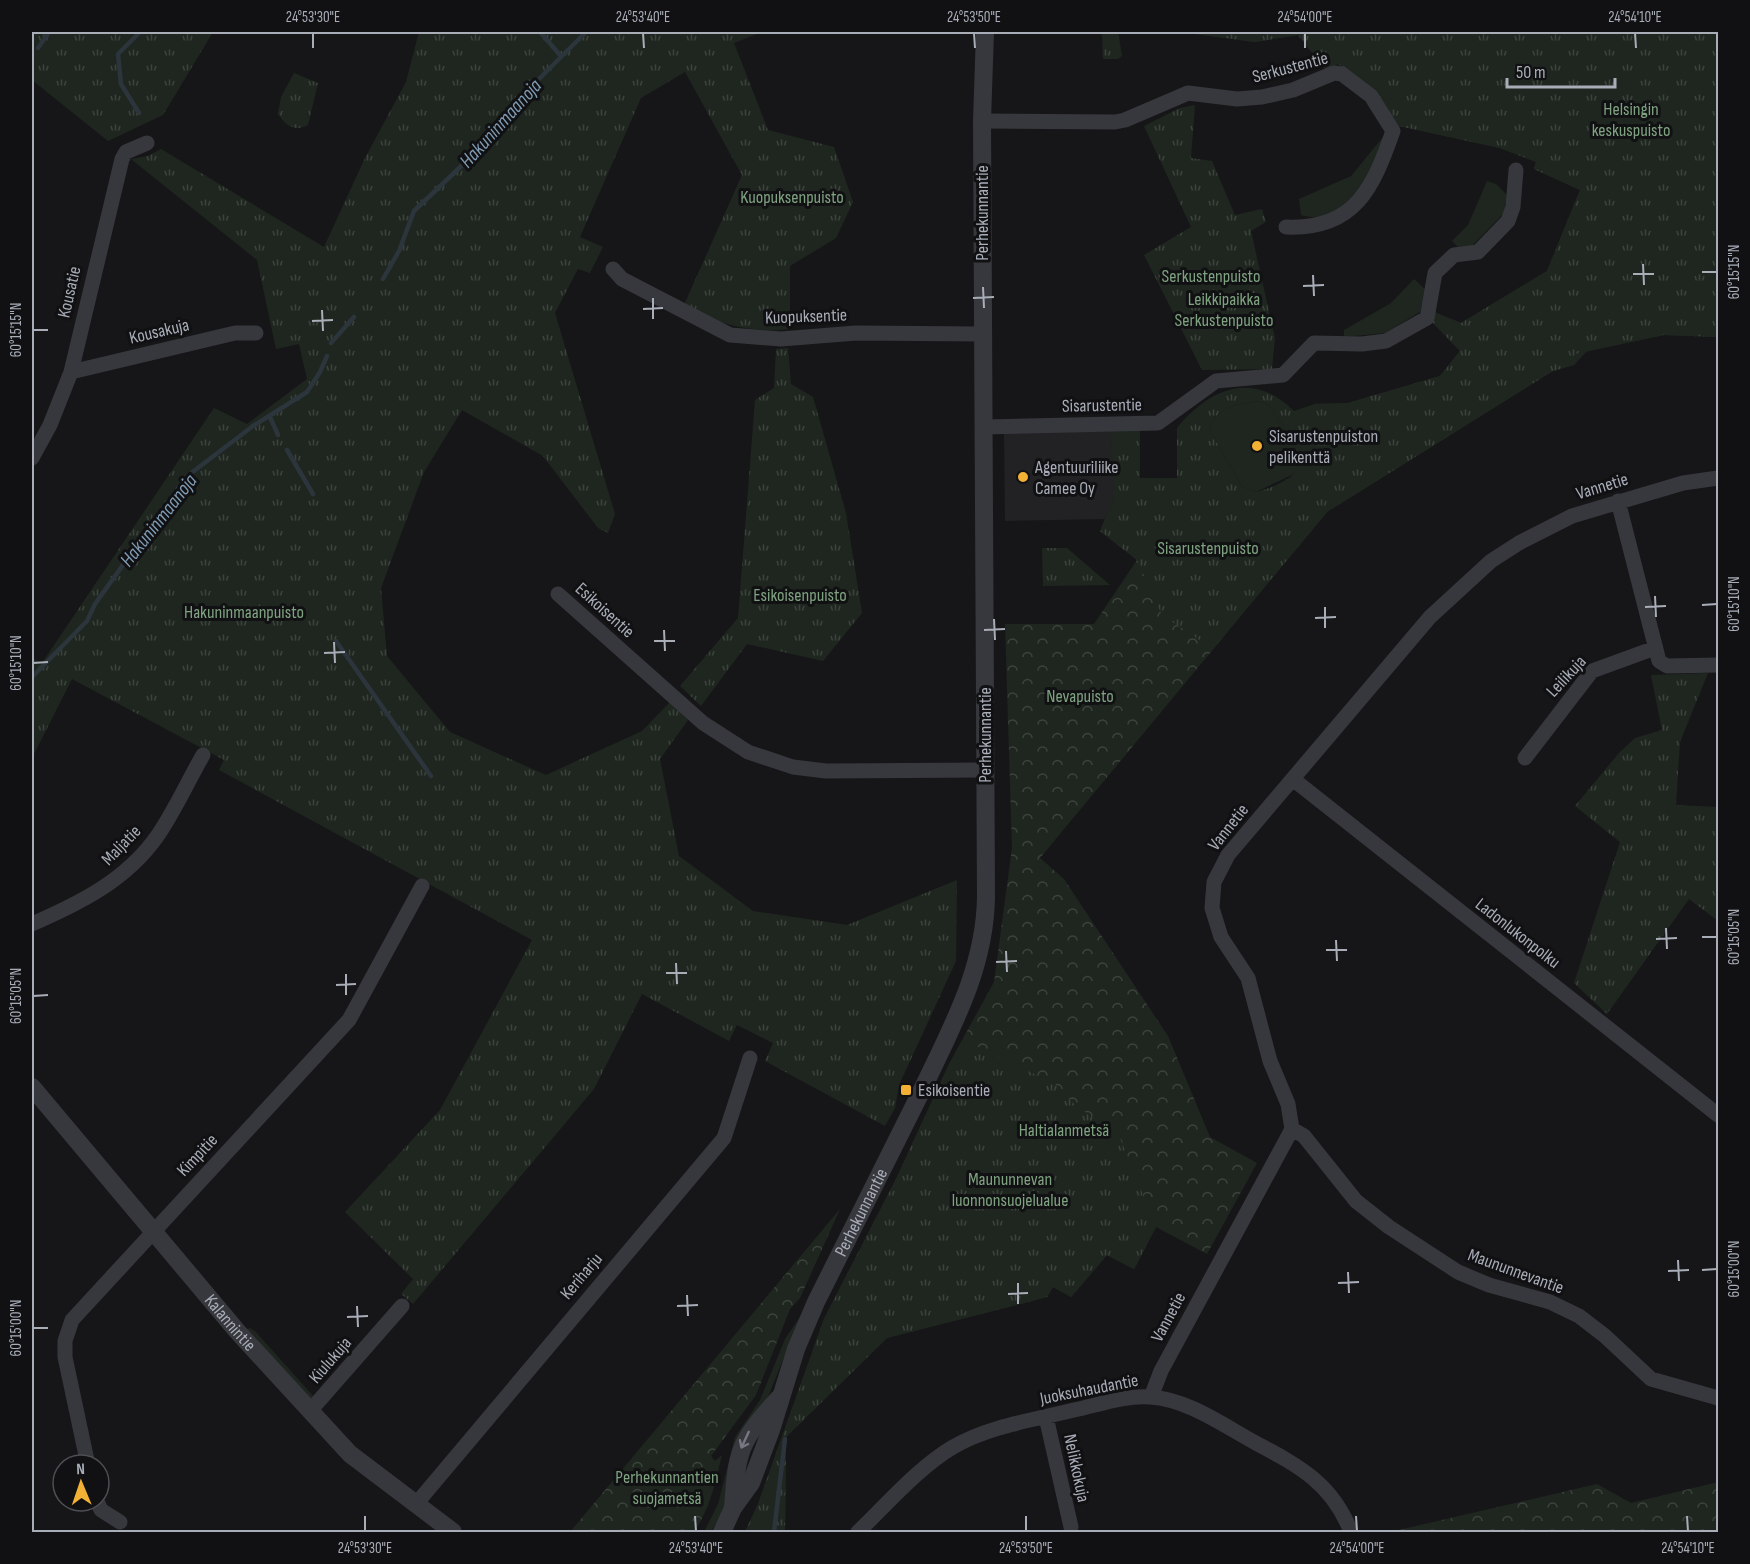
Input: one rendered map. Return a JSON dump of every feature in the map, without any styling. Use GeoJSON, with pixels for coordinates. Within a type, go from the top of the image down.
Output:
{"type":"FeatureCollection","features":[{"type":"Feature","properties":{"kind":"street","name":"Perhekunnantie"},"geometry":{"type":"LineString","coordinates":[[722,1533],[733,1508],[750,1484],[816,1302],[906,1122],[974,975],[982,944],[986,913],[982,334],[982,121],[985,32]]}},
{"type":"Feature","properties":{"kind":"street","name":"Serkustentie"},"geometry":{"type":"LineString","coordinates":[[982,121],[1115,122],[1125,120],[1188,93],[1248,99],[1293,90],[1334,73],[1342,74],[1371,96],[1393,131],[1376,178],[1347,213],[1305,228],[1286,227]]}},
{"type":"Feature","properties":{"kind":"street","name":"Kousatie"},"geometry":{"type":"LineString","coordinates":[[32,458],[50,424],[71,372],[122,159],[126,152],[147,143]]}},
{"type":"Feature","properties":{"kind":"street","name":"Sisarustentie"},"geometry":{"type":"LineString","coordinates":[[984,427],[1158,423],[1216,381],[1283,375],[1314,343],[1362,345],[1390,339],[1427,318],[1435,273],[1454,255],[1478,252],[1508,221],[1513,207],[1516,170]]}},
{"type":"Feature","properties":{"kind":"street","name":"Kuopuksentie"},"geometry":{"type":"LineString","coordinates":[[613,269],[622,279],[730,335],[781,339],[856,333],[982,334]]}},
{"type":"Feature","properties":{"kind":"street","name":"Kousakuja"},"geometry":{"type":"LineString","coordinates":[[71,372],[236,333],[256,333]]}},
{"type":"Feature","properties":{"kind":"street","name":"Vannetie"},"geometry":{"type":"LineString","coordinates":[[1151,1397],[1161,1371],[1292,1129],[1288,1104],[1270,1061],[1248,978],[1221,937],[1212,908],[1214,882],[1228,855],[1294,780],[1430,616],[1467,579],[1491,561],[1553,524],[1618,501],[1683,483],[1719,478]]}},
{"type":"Feature","properties":{"kind":"street"},"geometry":{"type":"LineString","coordinates":[[1618,501],[1659,661],[1667,666],[1719,665]]}},
{"type":"Feature","properties":{"kind":"street","name":"Esikoisentie"},"geometry":{"type":"LineString","coordinates":[[558,594],[704,723],[748,752],[793,767],[826,771],[985,770]]}},
{"type":"Feature","properties":{"kind":"street","name":"Leilikuja"},"geometry":{"type":"LineString","coordinates":[[1525,758],[1592,671],[1655,648]]}},
{"type":"Feature","properties":{"kind":"street","name":"Maljatie"},"geometry":{"type":"LineString","coordinates":[[32,924],[80,903],[111,883],[134,863],[158,835],[203,755]]}},
{"type":"Feature","properties":{"kind":"street","name":"Ladonlukonpolku"},"geometry":{"type":"LineString","coordinates":[[1294,780],[1719,1116]]}},
{"type":"Feature","properties":{"kind":"street","name":"Kimpitie"},"geometry":{"type":"LineString","coordinates":[[85,1453],[66,1364],[65,1341],[76,1312],[349,1020],[422,886]]}},
{"type":"Feature","properties":{"kind":"street","name":"Keriharju"},"geometry":{"type":"LineString","coordinates":[[416,1504],[724,1138],[750,1058]]}},
{"type":"Feature","properties":{"kind":"street","name":"Kalannintie"},"geometry":{"type":"LineString","coordinates":[[32,1087],[215,1305],[350,1454],[453,1533]]}},
{"type":"Feature","properties":{"kind":"street","name":"Maununnevantie"},"geometry":{"type":"LineString","coordinates":[[1292,1129],[1304,1136],[1356,1201],[1389,1227],[1458,1272],[1489,1285],[1550,1302],[1578,1316],[1605,1336],[1651,1379],[1719,1398]]}},
{"type":"Feature","properties":{"kind":"street","name":"Kiulukuja"},"geometry":{"type":"LineString","coordinates":[[310,1411],[402,1306]]}},
{"type":"Feature","properties":{"kind":"street","name":"Juoksuhaudantie"},"geometry":{"type":"LineString","coordinates":[[858,1533],[952,1448],[984,1432],[1126,1398],[1151,1397],[1192,1409],[1310,1473],[1333,1498],[1351,1533]]}},
{"type":"Feature","properties":{"kind":"street","name":"Nelikkokuja"},"geometry":{"type":"LineString","coordinates":[[1046,1417],[1071,1527]]}},
{"type":"Feature","properties":{"kind":"street"},"geometry":{"type":"LineString","coordinates":[[106,1513],[120,1522]]}},
{"type":"Feature","properties":{"kind":"shaded area"},"geometry":{"type":"Polygon","coordinates":[[[1111,431],[1114,498],[1105,519],[1005,521],[1004,433],[1111,431]]]}},
{"type":"Feature","properties":{"kind":"green space"},"geometry":{"type":"Polygon","coordinates":[[[32,32],[213,32],[163,115],[108,141],[32,80],[32,32]]]}},
{"type":"Feature","properties":{"kind":"green space","name":"Hakuninmaanpuisto"},"geometry":{"type":"Polygon","coordinates":[[[419,32],[762,32],[734,43],[768,130],[834,147],[853,202],[836,238],[790,266],[790,329],[761,330],[735,326],[697,312],[684,305],[742,175],[685,72],[641,98],[580,237],[603,247],[590,273],[578,269],[555,313],[615,514],[608,533],[598,528],[543,456],[462,410],[424,472],[381,588],[387,656],[450,732],[546,775],[642,731],[670,702],[688,720],[660,759],[679,856],[753,911],[847,925],[957,880],[956,961],[899,1085],[895,1108],[885,1126],[765,1061],[773,1043],[737,1025],[729,1041],[642,994],[594,1089],[413,1304],[401,1294],[413,1279],[345,1212],[440,1110],[532,940],[219,770],[224,760],[72,679],[32,758],[32,658],[42,663],[214,408],[247,424],[307,379],[299,344],[276,349],[257,260],[131,159],[148,156],[161,149],[324,247],[365,158],[406,82],[419,32]]]}},
{"type":"Feature","properties":{"kind":"green space"},"geometry":{"type":"Polygon","coordinates":[[[1102,32],[1118,32],[1122,56],[1118,59],[1103,59],[1102,32]]]}},
{"type":"Feature","properties":{"kind":"green space","name":"Haltialanmetsä"},"geometry":{"type":"Polygon","coordinates":[[[1181,32],[1718,32],[1718,337],[1664,335],[1587,351],[1574,365],[1553,371],[1327,512],[1040,858],[1064,879],[1168,1036],[1210,1137],[1257,1163],[1207,1254],[1156,1227],[1134,1269],[1107,1255],[1071,1297],[1053,1287],[1047,1297],[887,1338],[786,1437],[785,1532],[745,1532],[758,1504],[824,1319],[896,1179],[950,1062],[994,982],[1012,848],[1005,624],[1094,624],[1137,560],[1100,531],[1114,498],[1111,431],[1140,431],[1140,478],[1177,478],[1177,428],[1246,501],[1301,472],[1315,404],[1348,403],[1440,376],[1460,351],[1432,322],[1434,312],[1461,323],[1547,271],[1580,190],[1534,169],[1536,162],[1500,148],[1399,126],[1375,90],[1338,64],[1325,69],[1298,35],[1255,42],[1181,32]]]}},
{"type":"Feature","properties":{"kind":"green space"},"geometry":{"type":"Polygon","coordinates":[[[1181,32],[1718,32],[1718,337],[1664,335],[1575,354],[1574,365],[1553,371],[1327,512],[1213,649],[1162,615],[1137,560],[1100,531],[1114,498],[1111,431],[1140,431],[1140,478],[1177,478],[1177,428],[1203,403],[1218,394],[1232,389],[1248,388],[1263,391],[1279,398],[1294,411],[1315,404],[1348,403],[1440,376],[1460,351],[1432,322],[1434,312],[1461,323],[1547,271],[1580,190],[1534,169],[1536,162],[1500,148],[1399,126],[1375,90],[1338,64],[1325,69],[1298,35],[1255,42],[1181,32]],[[1261,401],[1222,411],[1212,422],[1210,430],[1242,487],[1256,492],[1277,485],[1291,477],[1298,467],[1295,446],[1269,405],[1261,401]]]}},
{"type":"Feature","properties":{"kind":"green space"},"geometry":{"type":"Polygon","coordinates":[[[294,73],[318,83],[308,125],[299,128],[288,125],[278,114],[281,97],[294,73]]]}},
{"type":"Feature","properties":{"kind":"green space","name":"Serkustenpuisto"},"geometry":{"type":"Polygon","coordinates":[[[1195,105],[1191,158],[1212,161],[1235,215],[1262,209],[1266,222],[1251,231],[1275,338],[1272,369],[1202,370],[1144,255],[1191,227],[1144,126],[1180,108],[1195,105]]]}},
{"type":"Feature","properties":{"kind":"green space"},"geometry":{"type":"Polygon","coordinates":[[[1383,137],[1377,164],[1356,194],[1336,211],[1313,217],[1301,215],[1299,199],[1351,176],[1383,137]]]}},
{"type":"Feature","properties":{"kind":"green space"},"geometry":{"type":"Polygon","coordinates":[[[1487,181],[1496,184],[1507,195],[1504,213],[1472,246],[1458,247],[1452,241],[1468,225],[1487,181]]]}},
{"type":"Feature","properties":{"kind":"green space"},"geometry":{"type":"Polygon","coordinates":[[[1414,279],[1425,289],[1420,312],[1385,333],[1344,337],[1344,330],[1391,303],[1414,279]]]}},
{"type":"Feature","properties":{"kind":"green space","name":"Esikoisenpuisto"},"geometry":{"type":"Polygon","coordinates":[[[788,348],[791,384],[813,397],[846,513],[862,613],[823,661],[747,644],[701,706],[680,686],[738,618],[755,400],[774,388],[776,349],[788,348]]]}},
{"type":"Feature","properties":{"kind":"green space","name":"Sisarustenpuiston pelikenttä"},"geometry":{"type":"Polygon","coordinates":[[[1261,401],[1269,405],[1298,448],[1299,467],[1294,474],[1256,492],[1242,487],[1210,430],[1212,422],[1222,411],[1237,405],[1261,401]]]}},
{"type":"Feature","properties":{"kind":"green space"},"geometry":{"type":"Polygon","coordinates":[[[1042,548],[1067,548],[1110,585],[1043,586],[1042,548]]]}},
{"type":"Feature","properties":{"kind":"green space"},"geometry":{"type":"Polygon","coordinates":[[[1708,673],[1680,742],[1676,805],[1718,807],[1718,921],[1689,899],[1607,1014],[1574,983],[1620,842],[1575,806],[1619,753],[1635,738],[1662,730],[1651,675],[1708,673]]]}},
{"type":"Feature","properties":{"kind":"green space","name":"Maununnevan luonnonsuojelualue"},"geometry":{"type":"Polygon","coordinates":[[[976,1046],[1055,1084],[1077,1107],[1118,1133],[1156,1227],[1134,1269],[1107,1255],[1071,1297],[1053,1287],[1047,1297],[887,1338],[786,1437],[785,1532],[745,1532],[758,1504],[824,1319],[896,1179],[950,1062],[967,1048],[976,1046]]]}},
{"type":"Feature","properties":{"kind":"green space","name":"Perhekunnantien suojametsä"},"geometry":{"type":"Polygon","coordinates":[[[840,1209],[800,1298],[790,1309],[756,1395],[711,1456],[715,1461],[722,1455],[708,1505],[694,1532],[570,1532],[840,1209]]]}},
{"type":"Feature","properties":{"kind":"green space"},"geometry":{"type":"Polygon","coordinates":[[[801,1315],[720,1516],[711,1532],[704,1532],[718,1504],[735,1437],[760,1400],[785,1339],[801,1315]]]}},
{"type":"Feature","properties":{"kind":"green space"},"geometry":{"type":"Polygon","coordinates":[[[250,1328],[315,1398],[310,1399],[247,1329],[250,1328]]]}},
{"type":"Feature","properties":{"kind":"green space"},"geometry":{"type":"Polygon","coordinates":[[[1718,1482],[1718,1532],[1390,1532],[1597,1484],[1631,1503],[1718,1482]]]}},
{"type":"Feature","properties":{"kind":"waterway"},"geometry":{"type":"LineString","coordinates":[[38,48],[49,32]]}},
{"type":"Feature","properties":{"kind":"waterway"},"geometry":{"type":"LineString","coordinates":[[139,113],[121,84],[118,54],[140,32]]}},
{"type":"Feature","properties":{"kind":"waterway"},"geometry":{"type":"LineString","coordinates":[[540,32],[560,55]]}},
{"type":"Feature","properties":{"kind":"waterway","name":"Hakuninmaanoja"},"geometry":{"type":"LineString","coordinates":[[383,279],[399,251],[414,211],[495,134],[522,96],[586,32]]}},
{"type":"Feature","properties":{"kind":"waterway","name":"Hakuninmaanoja"},"geometry":{"type":"LineString","coordinates":[[331,343],[354,317]]}},
{"type":"Feature","properties":{"kind":"waterway","name":"Hakuninmaanoja"},"geometry":{"type":"LineString","coordinates":[[32,677],[87,621],[95,604],[186,477],[253,426],[307,392],[327,356]]}},
{"type":"Feature","properties":{"kind":"waterway"},"geometry":{"type":"LineString","coordinates":[[270,417],[278,435]]}},
{"type":"Feature","properties":{"kind":"waterway"},"geometry":{"type":"LineString","coordinates":[[287,450],[313,494]]}},
{"type":"Feature","properties":{"kind":"waterway"},"geometry":{"type":"LineString","coordinates":[[336,641],[431,776]]}},
{"type":"Feature","properties":{"kind":"waterway"},"geometry":{"type":"LineString","coordinates":[[774,1532],[785,1439]]}},
{"type":"Feature","properties":{"kind":"place","name":"Sisarustenpuiston pelikenttä"},"geometry":{"type":"Point","coordinates":[1257,446]}},
{"type":"Feature","properties":{"kind":"place","name":"Agentuuriliike Camee Oy"},"geometry":{"type":"Point","coordinates":[1023,477]}},
{"type":"Feature","properties":{"kind":"place","name":"Esikoisentie"},"geometry":{"type":"Point","coordinates":[906,1090]}},
{"type":"Feature","properties":{"kind":"park label","name":"Helsingin keskuspuisto"},"geometry":{"type":"Point","coordinates":[1631,119]}},
{"type":"Feature","properties":{"kind":"park label","name":"Kuopuksenpuisto"},"geometry":{"type":"Point","coordinates":[792,197]}},
{"type":"Feature","properties":{"kind":"park label","name":"Leikkipaikka Serkustenpuisto"},"geometry":{"type":"Point","coordinates":[1224,309]}},
{"type":"Feature","properties":{"kind":"park label","name":"Sisarustenpuisto"},"geometry":{"type":"Point","coordinates":[1208,548]}},
{"type":"Feature","properties":{"kind":"park label","name":"Nevapuisto"},"geometry":{"type":"Point","coordinates":[1080,696]}}]}
